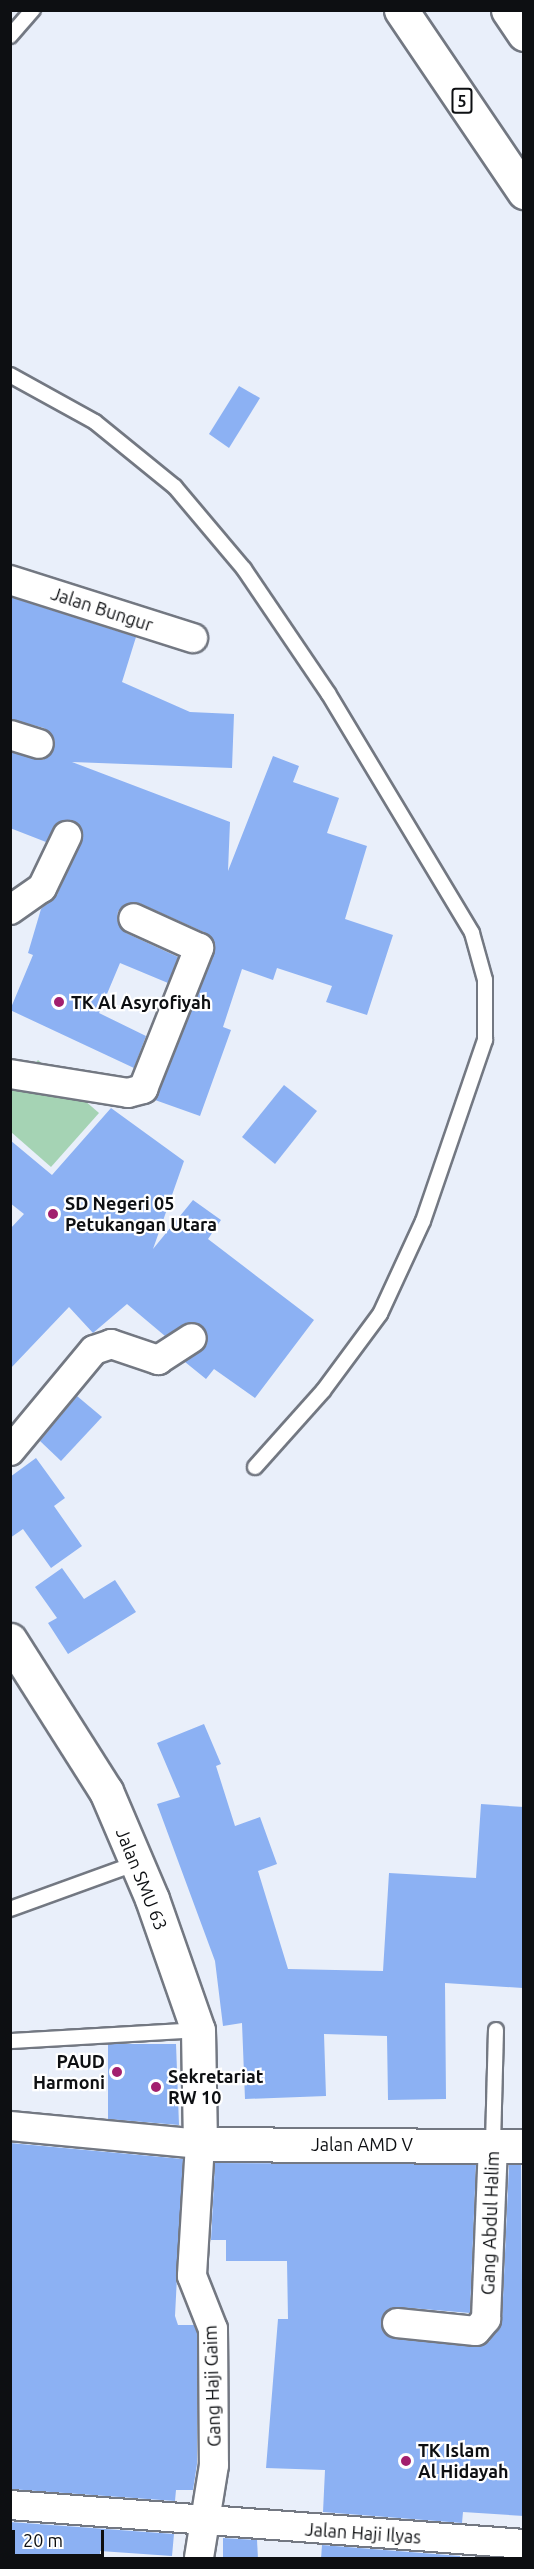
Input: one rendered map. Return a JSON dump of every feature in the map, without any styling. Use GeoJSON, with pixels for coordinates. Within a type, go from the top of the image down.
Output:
{"type":"FeatureCollection","features":[{"type":"Feature","properties":{"kind":"main road","name":"5"},"geometry":{"type":"LineString","coordinates":[[401,10],[524,192]]}},
{"type":"Feature","properties":{"kind":"main road"},"geometry":{"type":"LineString","coordinates":[[508,10],[524,34]]}},
{"type":"Feature","properties":{"kind":"main road","name":"Jalan SMU 63"},"geometry":{"type":"LineString","coordinates":[[10,1640],[106,1791],[137,1863],[198,2030],[200,2144]]}},
{"type":"Feature","properties":{"kind":"main road","name":"Jalan AMD V"},"geometry":{"type":"LineString","coordinates":[[200,2144],[508,2145]]}},
{"type":"Feature","properties":{"kind":"street","name":"Jalan Bungur"},"geometry":{"type":"LineString","coordinates":[[10,580],[193,638]]}},
{"type":"Feature","properties":{"kind":"street"},"geometry":{"type":"LineString","coordinates":[[10,735],[39,744]]}},
{"type":"Feature","properties":{"kind":"street"},"geometry":{"type":"LineString","coordinates":[[10,910],[42,888],[67,836]]}},
{"type":"Feature","properties":{"kind":"street"},"geometry":{"type":"LineString","coordinates":[[10,1074],[128,1093],[143,1089],[199,948],[133,918]]}},
{"type":"Feature","properties":{"kind":"street"},"geometry":{"type":"LineString","coordinates":[[10,1451],[94,1350],[111,1344],[158,1360],[192,1338]]}},
{"type":"Feature","properties":{"kind":"street"},"geometry":{"type":"LineString","coordinates":[[10,2126],[200,2144]]}},
{"type":"Feature","properties":{"kind":"street","name":"Gang Haji Gaim"},"geometry":{"type":"LineString","coordinates":[[199,2559],[202,2523],[214,2453],[213,2329],[192,2276],[200,2144]]}},
{"type":"Feature","properties":{"kind":"street","name":"Gang Abdul Halim"},"geometry":{"type":"LineString","coordinates":[[397,2323],[476,2331],[486,2319],[508,2145]]}},
{"type":"Feature","properties":{"kind":"street","name":"Jalan Haji Ilyas"},"geometry":{"type":"LineString","coordinates":[[10,2505],[202,2523],[524,2544]]}},
{"type":"Feature","properties":{"kind":"lane"},"geometry":{"type":"LineString","coordinates":[[10,36],[33,10]]}},
{"type":"Feature","properties":{"kind":"lane"},"geometry":{"type":"LineString","coordinates":[[10,375],[95,422],[175,487],[244,569],[328,693],[472,933],[485,980],[485,1040],[423,1221],[380,1314],[323,1391],[255,1467]]}},
{"type":"Feature","properties":{"kind":"lane"},"geometry":{"type":"LineString","coordinates":[[10,1909],[137,1863]]}},
{"type":"Feature","properties":{"kind":"lane"},"geometry":{"type":"LineString","coordinates":[[10,2042],[198,2030]]}},
{"type":"Feature","properties":{"kind":"lane","name":"Gang Abdul Halim"},"geometry":{"type":"LineString","coordinates":[[496,2030],[508,2145]]}},
{"type":"Feature","properties":{"kind":"green space"},"geometry":{"type":"Polygon","coordinates":[[[38,1060],[99,1113],[51,1167],[11,1132],[11,1091],[38,1060]]]}},
{"type":"Feature","properties":{"kind":"building"},"geometry":{"type":"Polygon","coordinates":[[[239,386],[260,398],[229,448],[209,434],[239,386]]]}},
{"type":"Feature","properties":{"kind":"building"},"geometry":{"type":"Polygon","coordinates":[[[10,597],[136,637],[122,682],[190,712],[234,714],[232,768],[72,762],[230,822],[228,871],[273,756],[299,766],[293,782],[339,798],[327,833],[367,846],[345,919],[393,935],[367,1015],[326,1002],[332,986],[277,968],[273,980],[242,969],[223,1027],[231,1030],[200,1116],[155,1100],[214,954],[206,933],[139,903],[118,911],[117,920],[126,933],[178,957],[168,983],[120,963],[99,1013],[146,1036],[134,1068],[10,1010],[33,955],[28,953],[41,909],[57,895],[83,835],[80,826],[66,820],[57,823],[46,842],[10,828],[10,752],[43,760],[55,741],[44,728],[10,719],[10,597]]]}},
{"type":"Feature","properties":{"kind":"building"},"geometry":{"type":"Polygon","coordinates":[[[284,1085],[317,1111],[275,1164],[242,1137],[284,1085]]]}},
{"type":"Feature","properties":{"kind":"building"},"geometry":{"type":"Polygon","coordinates":[[[111,1108],[184,1161],[153,1249],[193,1200],[221,1220],[208,1239],[314,1320],[255,1398],[214,1369],[206,1379],[185,1362],[207,1345],[200,1324],[184,1324],[165,1336],[127,1304],[93,1333],[69,1307],[10,1369],[10,1229],[24,1214],[10,1203],[10,1140],[52,1175],[111,1108]]]}},
{"type":"Feature","properties":{"kind":"building"},"geometry":{"type":"Polygon","coordinates":[[[77,1396],[102,1417],[61,1461],[40,1441],[77,1396]]]}},
{"type":"Feature","properties":{"kind":"building"},"geometry":{"type":"Polygon","coordinates":[[[36,1458],[65,1498],[54,1506],[82,1546],[51,1568],[23,1529],[10,1538],[10,1477],[36,1458]]]}},
{"type":"Feature","properties":{"kind":"building"},"geometry":{"type":"Polygon","coordinates":[[[62,1568],[84,1599],[115,1580],[136,1612],[68,1654],[48,1623],[57,1618],[35,1587],[62,1568]]]}},
{"type":"Feature","properties":{"kind":"building"},"geometry":{"type":"Polygon","coordinates":[[[204,1724],[221,1764],[216,1766],[235,1826],[260,1817],[277,1864],[258,1871],[288,1969],[383,1971],[389,1873],[476,1878],[481,1804],[524,1807],[523,1988],[445,1983],[446,2099],[388,2100],[387,2036],[324,2034],[326,2096],[245,2099],[242,2023],[223,2026],[215,1961],[157,1804],[180,1797],[157,1743],[204,1724]]]}},
{"type":"Feature","properties":{"kind":"building"},"geometry":{"type":"Polygon","coordinates":[[[108,2044],[176,2044],[179,2125],[108,2119],[108,2044]]]}},
{"type":"Feature","properties":{"kind":"building"},"geometry":{"type":"Polygon","coordinates":[[[10,2143],[183,2159],[175,2316],[178,2325],[194,2325],[197,2332],[197,2464],[193,2490],[176,2490],[175,2501],[10,2489],[10,2143]]]}},
{"type":"Feature","properties":{"kind":"building"},"geometry":{"type":"Polygon","coordinates":[[[215,2163],[476,2164],[470,2313],[398,2307],[384,2313],[381,2322],[395,2339],[474,2347],[489,2342],[502,2320],[509,2165],[521,2165],[524,2516],[463,2512],[462,2523],[323,2512],[325,2470],[266,2468],[278,2319],[288,2319],[287,2261],[226,2261],[226,2240],[211,2240],[215,2163]]]}},
{"type":"Feature","properties":{"kind":"building"},"geometry":{"type":"Polygon","coordinates":[[[10,2522],[174,2534],[172,2556],[100,2551],[100,2559],[10,2559],[10,2522]]]}},
{"type":"Feature","properties":{"kind":"building"},"geometry":{"type":"Polygon","coordinates":[[[223,2538],[257,2540],[258,2559],[223,2559],[223,2538]]]}},
{"type":"Feature","properties":{"kind":"building"},"geometry":{"type":"Polygon","coordinates":[[[322,2545],[460,2556],[460,2559],[321,2559],[322,2545]]]}},
{"type":"Feature","properties":{"kind":"place","name":"TK Al Asyrofiyah"},"geometry":{"type":"Point","coordinates":[59,1002]}},
{"type":"Feature","properties":{"kind":"place","name":"SD Negeri 05 Petukangan Utara"},"geometry":{"type":"Point","coordinates":[53,1214]}},
{"type":"Feature","properties":{"kind":"place","name":"PAUD Harmoni"},"geometry":{"type":"Point","coordinates":[117,2072]}},
{"type":"Feature","properties":{"kind":"place","name":"Sekretariat RW 10"},"geometry":{"type":"Point","coordinates":[156,2087]}},
{"type":"Feature","properties":{"kind":"place","name":"TK Islam Al Hidayah"},"geometry":{"type":"Point","coordinates":[406,2461]}}]}
